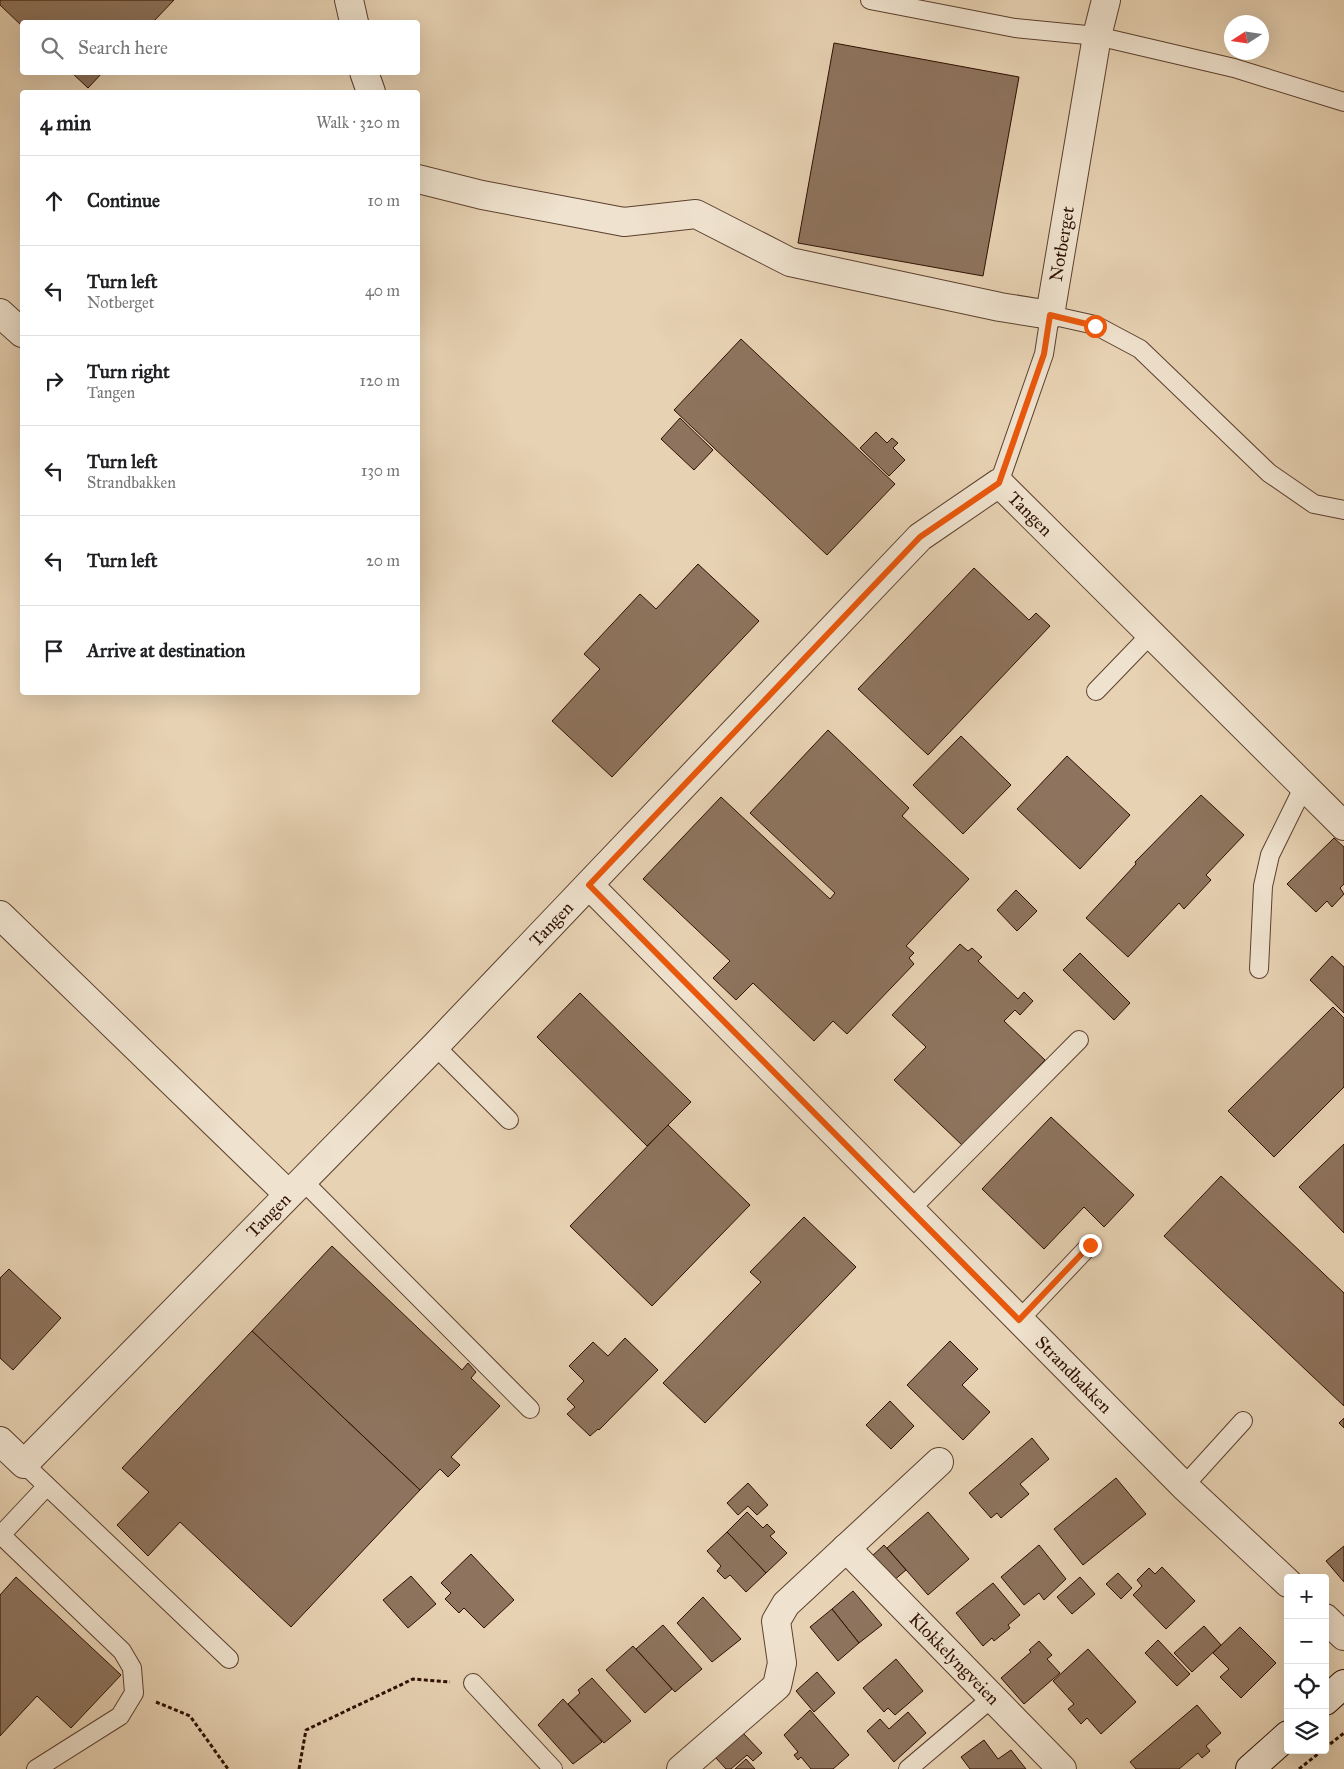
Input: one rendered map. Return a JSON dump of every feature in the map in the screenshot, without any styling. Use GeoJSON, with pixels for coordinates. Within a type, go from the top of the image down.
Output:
{"type":"FeatureCollection","features":[{"type":"Feature","properties":{"kind":"street"},"geometry":{"type":"LineString","coordinates":[[349,0],[354,20]]}},
{"type":"Feature","properties":{"kind":"street","name":"Notberget"},"geometry":{"type":"LineString","coordinates":[[1050,315],[1097,36],[1106,0]]}},
{"type":"Feature","properties":{"kind":"street"},"geometry":{"type":"LineString","coordinates":[[365,75],[370,90]]}},
{"type":"Feature","properties":{"kind":"street"},"geometry":{"type":"LineString","coordinates":[[420,180],[482,195],[624,222],[696,214],[790,262],[1000,307],[1050,315]]}},
{"type":"Feature","properties":{"kind":"street"},"geometry":{"type":"LineString","coordinates":[[0,313],[20,331]]}},
{"type":"Feature","properties":{"kind":"street","name":"Tangen"},"geometry":{"type":"LineString","coordinates":[[24,1464],[435,1046],[920,537],[999,483],[1344,826]]}},
{"type":"Feature","properties":{"kind":"street","name":"Strandbakken"},"geometry":{"type":"LineString","coordinates":[[589,885],[1184,1486],[1284,1579]]}},
{"type":"Feature","properties":{"kind":"street"},"geometry":{"type":"LineString","coordinates":[[0,914],[295,1187]]}},
{"type":"Feature","properties":{"kind":"street"},"geometry":{"type":"LineString","coordinates":[[0,1441],[24,1464]]}},
{"type":"Feature","properties":{"kind":"street"},"geometry":{"type":"LineString","coordinates":[[681,1769],[777,1686],[782,1663],[776,1621],[786,1604],[939,1462]]}},
{"type":"Feature","properties":{"kind":"street","name":"Klokkelyngveien"},"geometry":{"type":"LineString","coordinates":[[846,1548],[1062,1769]]}},
{"type":"Feature","properties":{"kind":"street"},"geometry":{"type":"LineString","coordinates":[[1326,1619],[1344,1636]]}},
{"type":"Feature","properties":{"kind":"street"},"geometry":{"type":"LineString","coordinates":[[1329,1697],[1344,1684]]}},
{"type":"Feature","properties":{"kind":"street"},"geometry":{"type":"LineString","coordinates":[[1250,1769],[1284,1739]]}},
{"type":"Feature","properties":{"kind":"lane"},"geometry":{"type":"LineString","coordinates":[[870,0],[1014,28],[1097,36],[1234,68],[1344,102]]}},
{"type":"Feature","properties":{"kind":"lane"},"geometry":{"type":"LineString","coordinates":[[1050,315],[1095,326],[1140,349],[1269,473],[1314,504],[1344,510]]}},
{"type":"Feature","properties":{"kind":"lane","name":"Notberget"},"geometry":{"type":"LineString","coordinates":[[999,483],[1044,354],[1050,315]]}},
{"type":"Feature","properties":{"kind":"lane"},"geometry":{"type":"LineString","coordinates":[[1096,691],[1151,634]]}},
{"type":"Feature","properties":{"kind":"lane"},"geometry":{"type":"LineString","coordinates":[[1259,969],[1263,886],[1270,855],[1304,786]]}},
{"type":"Feature","properties":{"kind":"lane"},"geometry":{"type":"LineString","coordinates":[[910,1210],[1079,1040]]}},
{"type":"Feature","properties":{"kind":"lane"},"geometry":{"type":"LineString","coordinates":[[435,1046],[508,1120]]}},
{"type":"Feature","properties":{"kind":"lane"},"geometry":{"type":"LineString","coordinates":[[295,1187],[530,1409]]}},
{"type":"Feature","properties":{"kind":"lane"},"geometry":{"type":"LineString","coordinates":[[1019,1320],[1090,1245]]}},
{"type":"Feature","properties":{"kind":"lane"},"geometry":{"type":"LineString","coordinates":[[1184,1486],[1243,1421]]}},
{"type":"Feature","properties":{"kind":"lane"},"geometry":{"type":"LineString","coordinates":[[24,1464],[229,1659]]}},
{"type":"Feature","properties":{"kind":"lane"},"geometry":{"type":"LineString","coordinates":[[36,1769],[120,1716],[134,1693],[132,1668],[122,1651],[1,1536],[47,1486]]}},
{"type":"Feature","properties":{"kind":"lane"},"geometry":{"type":"LineString","coordinates":[[474,1683],[553,1769]]}},
{"type":"Feature","properties":{"kind":"lane"},"geometry":{"type":"LineString","coordinates":[[908,1769],[993,1697]]}},
{"type":"Feature","properties":{"kind":"path"},"geometry":{"type":"LineString","coordinates":[[298,1769],[306,1730],[413,1680],[474,1683]]}},
{"type":"Feature","properties":{"kind":"path"},"geometry":{"type":"LineString","coordinates":[[134,1693],[190,1716],[228,1769]]}},
{"type":"Feature","properties":{"kind":"path"},"geometry":{"type":"LineString","coordinates":[[1329,1745],[1344,1733]]}},
{"type":"Feature","properties":{"kind":"path"},"geometry":{"type":"LineString","coordinates":[[1299,1769],[1318,1754]]}},
{"type":"Feature","properties":{"kind":"building"},"geometry":{"type":"Polygon","coordinates":[[[0,0],[174,0],[155,20],[20,20],[20,24],[0,5],[0,0]]]}},
{"type":"Feature","properties":{"kind":"building"},"geometry":{"type":"Polygon","coordinates":[[[834,43],[1019,77],[983,276],[798,243],[834,43]]]}},
{"type":"Feature","properties":{"kind":"building"},"geometry":{"type":"Polygon","coordinates":[[[74,75],[100,75],[88,88],[74,75]]]}},
{"type":"Feature","properties":{"kind":"building"},"geometry":{"type":"Polygon","coordinates":[[[741,339],[895,484],[827,555],[674,410],[741,339]]]}},
{"type":"Feature","properties":{"kind":"building"},"geometry":{"type":"Polygon","coordinates":[[[680,418],[713,450],[694,470],[661,439],[680,418]]]}},
{"type":"Feature","properties":{"kind":"building"},"geometry":{"type":"Polygon","coordinates":[[[876,432],[887,443],[892,438],[898,443],[893,448],[905,460],[889,476],[860,448],[876,432]]]}},
{"type":"Feature","properties":{"kind":"building"},"geometry":{"type":"Polygon","coordinates":[[[698,564],[759,621],[612,777],[552,721],[600,669],[584,654],[640,594],[656,609],[698,564]]]}},
{"type":"Feature","properties":{"kind":"building"},"geometry":{"type":"Polygon","coordinates":[[[974,568],[1029,620],[1036,613],[1050,626],[928,755],[858,689],[974,568]]]}},
{"type":"Feature","properties":{"kind":"building"},"geometry":{"type":"Polygon","coordinates":[[[828,730],[909,808],[902,816],[969,879],[906,946],[914,953],[909,958],[914,964],[847,1034],[833,1021],[814,1041],[753,983],[736,1000],[713,978],[730,961],[643,879],[721,797],[830,899],[835,893],[750,813],[828,730]]]}},
{"type":"Feature","properties":{"kind":"building"},"geometry":{"type":"Polygon","coordinates":[[[961,736],[1011,785],[963,834],[913,785],[961,736]]]}},
{"type":"Feature","properties":{"kind":"building"},"geometry":{"type":"Polygon","coordinates":[[[1067,756],[1130,815],[1080,869],[1017,809],[1067,756]]]}},
{"type":"Feature","properties":{"kind":"building"},"geometry":{"type":"Polygon","coordinates":[[[1201,795],[1244,835],[1206,875],[1211,880],[1184,909],[1179,903],[1128,957],[1086,918],[1136,864],[1135,862],[1201,795]]]}},
{"type":"Feature","properties":{"kind":"building"},"geometry":{"type":"Polygon","coordinates":[[[1334,838],[1344,847],[1344,884],[1340,888],[1344,894],[1332,907],[1327,901],[1316,912],[1287,884],[1334,838]]]}},
{"type":"Feature","properties":{"kind":"building"},"geometry":{"type":"Polygon","coordinates":[[[1016,890],[1037,911],[1017,931],[997,910],[1016,890]]]}},
{"type":"Feature","properties":{"kind":"building"},"geometry":{"type":"Polygon","coordinates":[[[960,944],[968,951],[972,948],[982,957],[978,961],[1018,999],[1024,992],[1033,1001],[1020,1015],[1015,1010],[1004,1021],[1045,1060],[963,1146],[894,1080],[926,1047],[892,1015],[960,944]]]}},
{"type":"Feature","properties":{"kind":"building"},"geometry":{"type":"Polygon","coordinates":[[[1080,953],[1130,1003],[1114,1020],[1063,970],[1080,953]]]}},
{"type":"Feature","properties":{"kind":"building"},"geometry":{"type":"Polygon","coordinates":[[[1332,956],[1344,967],[1344,1013],[1310,980],[1332,956]]]}},
{"type":"Feature","properties":{"kind":"building"},"geometry":{"type":"Polygon","coordinates":[[[580,993],[691,1102],[647,1146],[537,1037],[580,993]]]}},
{"type":"Feature","properties":{"kind":"building"},"geometry":{"type":"Polygon","coordinates":[[[1333,1007],[1344,1018],[1344,1087],[1274,1157],[1228,1111],[1333,1007]]]}},
{"type":"Feature","properties":{"kind":"building"},"geometry":{"type":"Polygon","coordinates":[[[1051,1117],[1134,1195],[1104,1227],[1084,1207],[1044,1249],[982,1189],[1051,1117]]]}},
{"type":"Feature","properties":{"kind":"building"},"geometry":{"type":"Polygon","coordinates":[[[668,1125],[750,1205],[652,1306],[570,1226],[668,1125]]]}},
{"type":"Feature","properties":{"kind":"building"},"geometry":{"type":"Polygon","coordinates":[[[1344,1144],[1344,1233],[1299,1187],[1344,1144]]]}},
{"type":"Feature","properties":{"kind":"building"},"geometry":{"type":"Polygon","coordinates":[[[1221,1176],[1344,1293],[1344,1406],[1164,1236],[1221,1176]]]}},
{"type":"Feature","properties":{"kind":"building"},"geometry":{"type":"Polygon","coordinates":[[[804,1217],[856,1267],[705,1423],[663,1383],[761,1282],[750,1272],[804,1217]]]}},
{"type":"Feature","properties":{"kind":"building"},"geometry":{"type":"Polygon","coordinates":[[[332,1246],[462,1370],[468,1363],[476,1372],[471,1378],[500,1406],[451,1457],[460,1465],[448,1477],[440,1469],[420,1490],[252,1331],[332,1246]]]}},
{"type":"Feature","properties":{"kind":"building"},"geometry":{"type":"Polygon","coordinates":[[[9,1269],[61,1318],[13,1370],[0,1358],[0,1278],[9,1269]]]}},
{"type":"Feature","properties":{"kind":"building"},"geometry":{"type":"Polygon","coordinates":[[[252,1331],[420,1490],[291,1627],[180,1522],[148,1556],[117,1525],[149,1492],[122,1468],[252,1331]]]}},
{"type":"Feature","properties":{"kind":"building"},"geometry":{"type":"Polygon","coordinates":[[[625,1338],[658,1370],[599,1430],[590,1436],[567,1414],[575,1407],[567,1399],[584,1381],[569,1366],[593,1342],[608,1356],[625,1338]]]}},
{"type":"Feature","properties":{"kind":"building"},"geometry":{"type":"Polygon","coordinates":[[[950,1341],[978,1369],[962,1385],[990,1412],[963,1440],[907,1385],[950,1341]]]}},
{"type":"Feature","properties":{"kind":"building"},"geometry":{"type":"Polygon","coordinates":[[[890,1401],[914,1426],[891,1449],[866,1425],[890,1401]]]}},
{"type":"Feature","properties":{"kind":"building"},"geometry":{"type":"Polygon","coordinates":[[[1344,1418],[1344,1428],[1339,1423],[1344,1418]]]}},
{"type":"Feature","properties":{"kind":"building"},"geometry":{"type":"Polygon","coordinates":[[[1032,1438],[1049,1459],[1020,1484],[1029,1494],[1001,1518],[997,1513],[991,1518],[969,1493],[1032,1438]]]}},
{"type":"Feature","properties":{"kind":"building"},"geometry":{"type":"Polygon","coordinates":[[[1116,1478],[1146,1514],[1083,1565],[1054,1529],[1116,1478]]]}},
{"type":"Feature","properties":{"kind":"building"},"geometry":{"type":"Polygon","coordinates":[[[748,1483],[768,1505],[757,1515],[748,1506],[738,1515],[727,1503],[748,1483]]]}},
{"type":"Feature","properties":{"kind":"building"},"geometry":{"type":"Polygon","coordinates":[[[747,1512],[763,1528],[767,1524],[775,1532],[770,1536],[787,1553],[766,1573],[727,1532],[747,1512]]]}},
{"type":"Feature","properties":{"kind":"building"},"geometry":{"type":"Polygon","coordinates":[[[928,1512],[969,1559],[928,1595],[887,1548],[928,1512]]]}},
{"type":"Feature","properties":{"kind":"building"},"geometry":{"type":"Polygon","coordinates":[[[727,1532],[766,1573],[746,1592],[730,1575],[725,1579],[717,1571],[721,1566],[707,1551],[727,1532]]]}},
{"type":"Feature","properties":{"kind":"building"},"geometry":{"type":"Polygon","coordinates":[[[884,1545],[906,1570],[893,1581],[871,1557],[884,1545]]]}},
{"type":"Feature","properties":{"kind":"building"},"geometry":{"type":"Polygon","coordinates":[[[1039,1545],[1066,1579],[1044,1600],[1039,1593],[1024,1605],[1001,1577],[1039,1545]]]}},
{"type":"Feature","properties":{"kind":"building"},"geometry":{"type":"Polygon","coordinates":[[[1344,1546],[1344,1582],[1326,1561],[1344,1546]]]}},
{"type":"Feature","properties":{"kind":"building"},"geometry":{"type":"Polygon","coordinates":[[[471,1554],[514,1600],[484,1628],[464,1608],[459,1613],[445,1599],[451,1593],[441,1583],[471,1554]]]}},
{"type":"Feature","properties":{"kind":"building"},"geometry":{"type":"Polygon","coordinates":[[[1162,1567],[1195,1601],[1166,1629],[1133,1595],[1142,1586],[1137,1580],[1149,1568],[1155,1574],[1162,1567]]]}},
{"type":"Feature","properties":{"kind":"building"},"geometry":{"type":"Polygon","coordinates":[[[1118,1573],[1132,1588],[1121,1599],[1106,1584],[1118,1573]]]}},
{"type":"Feature","properties":{"kind":"building"},"geometry":{"type":"Polygon","coordinates":[[[411,1576],[436,1604],[408,1628],[383,1600],[411,1576]]]}},
{"type":"Feature","properties":{"kind":"building"},"geometry":{"type":"Polygon","coordinates":[[[16,1577],[121,1675],[71,1728],[37,1696],[0,1736],[0,1595],[16,1577]]]}},
{"type":"Feature","properties":{"kind":"building"},"geometry":{"type":"Polygon","coordinates":[[[1080,1577],[1095,1594],[1072,1614],[1057,1597],[1080,1577]]]}},
{"type":"Feature","properties":{"kind":"building"},"geometry":{"type":"Polygon","coordinates":[[[993,1583],[1020,1615],[1008,1625],[1010,1628],[994,1641],[992,1638],[983,1646],[956,1613],[993,1583]]]}},
{"type":"Feature","properties":{"kind":"building"},"geometry":{"type":"Polygon","coordinates":[[[853,1591],[882,1625],[859,1643],[832,1609],[853,1591]]]}},
{"type":"Feature","properties":{"kind":"building"},"geometry":{"type":"Polygon","coordinates":[[[703,1597],[741,1639],[712,1662],[677,1623],[703,1597]]]}},
{"type":"Feature","properties":{"kind":"building"},"geometry":{"type":"Polygon","coordinates":[[[832,1609],[859,1643],[838,1661],[810,1627],[832,1609]]]}},
{"type":"Feature","properties":{"kind":"building"},"geometry":{"type":"Polygon","coordinates":[[[663,1625],[702,1669],[675,1692],[636,1649],[663,1625]]]}},
{"type":"Feature","properties":{"kind":"building"},"geometry":{"type":"Polygon","coordinates":[[[1204,1626],[1221,1645],[1192,1672],[1174,1653],[1204,1626]]]}},
{"type":"Feature","properties":{"kind":"building"},"geometry":{"type":"Polygon","coordinates":[[[1240,1627],[1276,1663],[1241,1698],[1220,1677],[1229,1669],[1213,1653],[1240,1627]]]}},
{"type":"Feature","properties":{"kind":"building"},"geometry":{"type":"Polygon","coordinates":[[[1158,1640],[1190,1674],[1177,1686],[1145,1653],[1158,1640]]]}},
{"type":"Feature","properties":{"kind":"building"},"geometry":{"type":"Polygon","coordinates":[[[1039,1641],[1052,1655],[1047,1659],[1060,1673],[1024,1704],[1001,1678],[1031,1652],[1029,1650],[1039,1641]]]}},
{"type":"Feature","properties":{"kind":"building"},"geometry":{"type":"Polygon","coordinates":[[[633,1646],[672,1689],[645,1713],[606,1670],[633,1646]]]}},
{"type":"Feature","properties":{"kind":"building"},"geometry":{"type":"Polygon","coordinates":[[[1088,1649],[1136,1702],[1101,1734],[1087,1718],[1081,1724],[1068,1709],[1074,1704],[1053,1681],[1088,1649]]]}},
{"type":"Feature","properties":{"kind":"building"},"geometry":{"type":"Polygon","coordinates":[[[896,1659],[923,1691],[895,1715],[888,1708],[884,1712],[863,1688],[896,1659]]]}},
{"type":"Feature","properties":{"kind":"building"},"geometry":{"type":"Polygon","coordinates":[[[817,1672],[835,1693],[814,1712],[796,1691],[817,1672]]]}},
{"type":"Feature","properties":{"kind":"building"},"geometry":{"type":"Polygon","coordinates":[[[592,1678],[631,1721],[604,1743],[568,1704],[580,1693],[578,1690],[592,1678]]]}},
{"type":"Feature","properties":{"kind":"building"},"geometry":{"type":"Polygon","coordinates":[[[563,1699],[602,1742],[573,1764],[538,1725],[563,1699]]]}},
{"type":"Feature","properties":{"kind":"building"},"geometry":{"type":"Polygon","coordinates":[[[1197,1705],[1221,1733],[1206,1746],[1210,1751],[1202,1758],[1198,1753],[1179,1769],[1136,1769],[1130,1762],[1197,1705]]]}},
{"type":"Feature","properties":{"kind":"building"},"geometry":{"type":"Polygon","coordinates":[[[810,1710],[849,1755],[833,1769],[811,1769],[801,1757],[798,1760],[794,1755],[798,1752],[784,1735],[810,1710]]]}},
{"type":"Feature","properties":{"kind":"building"},"geometry":{"type":"Polygon","coordinates":[[[908,1712],[926,1733],[894,1762],[867,1731],[880,1719],[889,1729],[908,1712]]]}},
{"type":"Feature","properties":{"kind":"building"},"geometry":{"type":"Polygon","coordinates":[[[742,1732],[762,1753],[753,1761],[747,1755],[731,1769],[726,1769],[716,1758],[742,1732]]]}},
{"type":"Feature","properties":{"kind":"building"},"geometry":{"type":"Polygon","coordinates":[[[984,1740],[998,1759],[1011,1750],[1026,1769],[970,1769],[961,1757],[984,1740]]]}},
{"type":"Feature","properties":{"kind":"building"},"geometry":{"type":"Polygon","coordinates":[[[746,1759],[755,1769],[735,1769],[746,1759]]]}},
{"type":"Feature","properties":{"kind":"route"},"geometry":{"type":"LineString","coordinates":[[1090,1245],[1019,1320],[589,885],[920,537],[999,483],[1044,354],[1050,315],[1095,326]]}}]}
